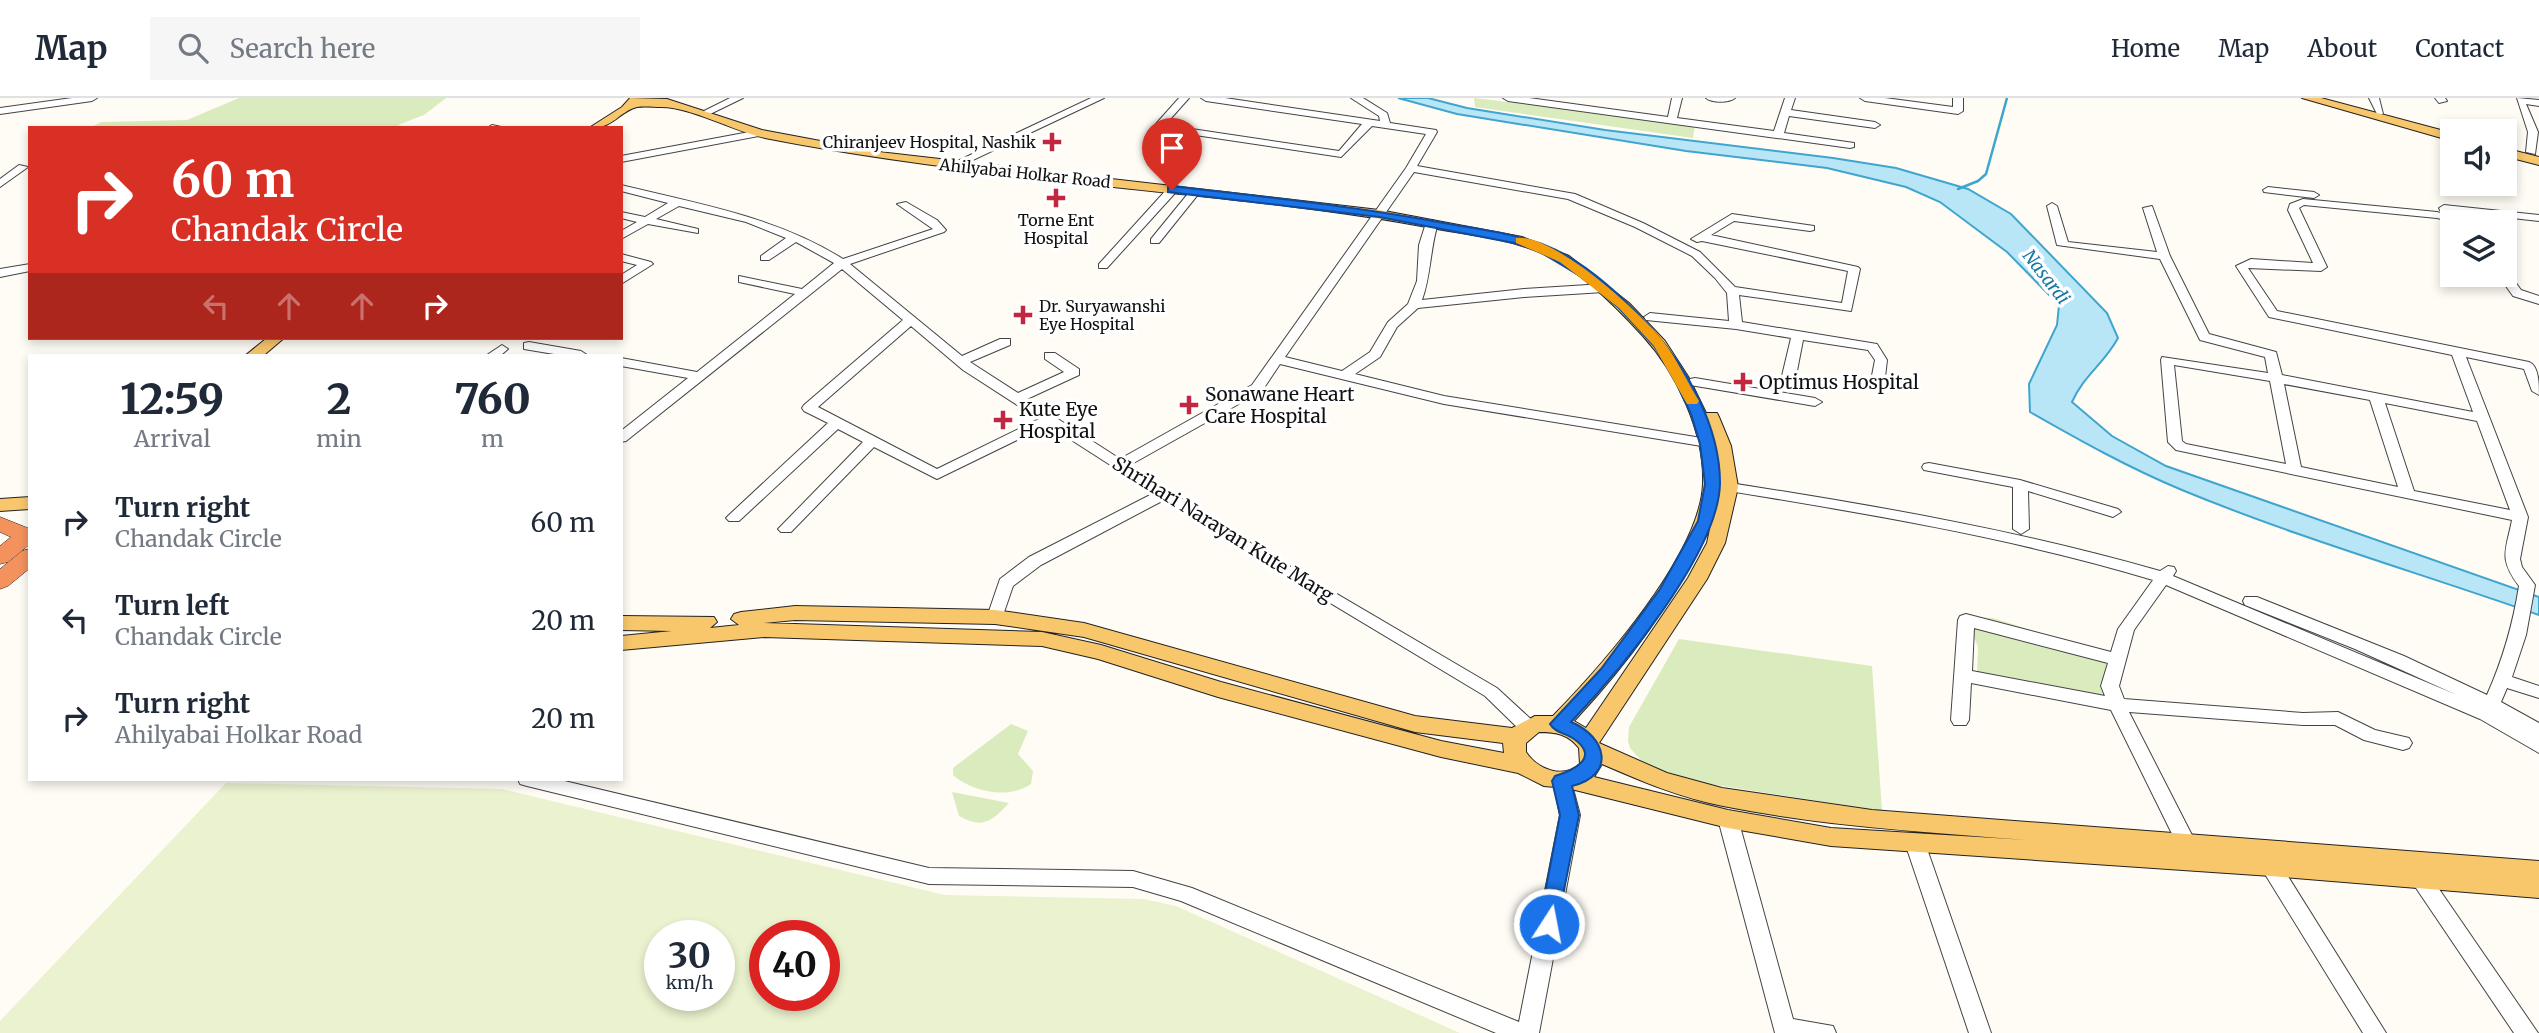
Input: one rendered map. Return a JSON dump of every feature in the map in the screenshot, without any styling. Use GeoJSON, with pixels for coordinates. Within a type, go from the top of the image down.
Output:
{"type":"FeatureCollection","features":[{"type":"Feature","properties":{"kind":"highway"},"geometry":{"type":"LineString","coordinates":[[0,524],[19,545],[0,582]]}},
{"type":"Feature","properties":{"kind":"main road","name":"Ahilyabai Holkar Road"},"geometry":{"type":"LineString","coordinates":[[683,98],[760,133],[880,156],[956,162],[1381,211],[1505,230],[1544,241],[1595,267],[1650,317],[1672,344],[1695,382],[1714,445],[1720,485],[1716,543],[1697,579],[1591,747]]}},
{"type":"Feature","properties":{"kind":"main road"},"geometry":{"type":"LineString","coordinates":[[2308,98],[2440,135]]}},
{"type":"Feature","properties":{"kind":"main road"},"geometry":{"type":"LineString","coordinates":[[2328,98],[2440,128]]}},
{"type":"Feature","properties":{"kind":"main road","name":"Ahilyabai Holkar Road"},"geometry":{"type":"LineString","coordinates":[[631,104],[654,100],[762,126],[956,162],[1172,190],[1381,211],[1517,240],[1564,260],[1604,288],[1659,344],[1681,378],[1714,445]]}},
{"type":"Feature","properties":{"kind":"main road"},"geometry":{"type":"LineString","coordinates":[[620,126],[654,100]]}},
{"type":"Feature","properties":{"kind":"main road"},"geometry":{"type":"LineString","coordinates":[[598,126],[631,104]]}},
{"type":"Feature","properties":{"kind":"main road"},"geometry":{"type":"LineString","coordinates":[[2517,150],[2536,158]]}},
{"type":"Feature","properties":{"kind":"main road"},"geometry":{"type":"LineString","coordinates":[[2517,154],[2536,158]]}},
{"type":"Feature","properties":{"kind":"main road"},"geometry":{"type":"LineString","coordinates":[[255,354],[273,340]]}},
{"type":"Feature","properties":{"kind":"main road"},"geometry":{"type":"LineString","coordinates":[[272,354],[290,340]]}},
{"type":"Feature","properties":{"kind":"main road","name":"Ahilyabai Holkar Road"},"geometry":{"type":"LineString","coordinates":[[1559,724],[1607,673],[1667,591],[1705,521],[1720,485]]}},
{"type":"Feature","properties":{"kind":"main road"},"geometry":{"type":"LineString","coordinates":[[0,505],[28,503]]}},
{"type":"Feature","properties":{"kind":"main road"},"geometry":{"type":"LineString","coordinates":[[628,624],[684,625],[795,613],[895,613],[995,617],[1084,630],[1123,650],[1218,689],[1441,749],[1521,765],[1539,777],[1728,819],[1831,837],[1914,844],[2539,871]]}},
{"type":"Feature","properties":{"kind":"main road"},"geometry":{"type":"LineString","coordinates":[[623,643],[764,630],[1042,639],[1123,650],[1415,724],[1522,732],[1559,724],[1580,733],[1591,747],[1661,780],[1723,797],[1872,819],[2186,843],[2266,858],[2421,879],[2539,888]]}},
{"type":"Feature","properties":{"kind":"main road"},"geometry":{"type":"LineString","coordinates":[[1521,765],[1514,746],[1522,732]]}},
{"type":"Feature","properties":{"kind":"main road"},"geometry":{"type":"LineString","coordinates":[[1566,781],[1581,776],[1589,769],[1593,761],[1591,747]]}},
{"type":"Feature","properties":{"kind":"street"},"geometry":{"type":"LineString","coordinates":[[0,110],[72,98]]}},
{"type":"Feature","properties":{"kind":"street"},"geometry":{"type":"LineString","coordinates":[[0,110],[92,98]]}},
{"type":"Feature","properties":{"kind":"street"},"geometry":{"type":"LineString","coordinates":[[708,111],[738,98]]}},
{"type":"Feature","properties":{"kind":"street"},"geometry":{"type":"LineString","coordinates":[[956,162],[1099,98]]}},
{"type":"Feature","properties":{"kind":"street"},"geometry":{"type":"LineString","coordinates":[[1184,98],[1158,127],[1341,154],[1369,122]]}},
{"type":"Feature","properties":{"kind":"street"},"geometry":{"type":"LineString","coordinates":[[1120,465],[1257,388],[1381,211],[1432,132],[1206,98]]}},
{"type":"Feature","properties":{"kind":"street"},"geometry":{"type":"LineString","coordinates":[[1356,98],[1384,114],[1385,125]]}},
{"type":"Feature","properties":{"kind":"street"},"geometry":{"type":"LineString","coordinates":[[1508,98],[1619,108],[1672,119],[1850,145]]}},
{"type":"Feature","properties":{"kind":"street"},"geometry":{"type":"LineString","coordinates":[[1672,119],[1677,98]]}},
{"type":"Feature","properties":{"kind":"street"},"geometry":{"type":"LineString","coordinates":[[1711,98],[1730,98]]}},
{"type":"Feature","properties":{"kind":"street"},"geometry":{"type":"LineString","coordinates":[[1777,135],[1790,98]]}},
{"type":"Feature","properties":{"kind":"street"},"geometry":{"type":"LineString","coordinates":[[1870,98],[1958,111],[1958,98]]}},
{"type":"Feature","properties":{"kind":"street"},"geometry":{"type":"LineString","coordinates":[[2374,98],[2380,112]]}},
{"type":"Feature","properties":{"kind":"street"},"geometry":{"type":"LineString","coordinates":[[2519,99],[2539,103]]}},
{"type":"Feature","properties":{"kind":"street"},"geometry":{"type":"LineString","coordinates":[[2519,99],[2532,132],[2536,158]]}},
{"type":"Feature","properties":{"kind":"street"},"geometry":{"type":"LineString","coordinates":[[1784,112],[1875,125]]}},
{"type":"Feature","properties":{"kind":"street"},"geometry":{"type":"LineString","coordinates":[[623,159],[760,133]]}},
{"type":"Feature","properties":{"kind":"street"},"geometry":{"type":"LineString","coordinates":[[0,184],[23,167]]}},
{"type":"Feature","properties":{"kind":"street"},"geometry":{"type":"LineString","coordinates":[[1410,168],[1571,196],[1596,204],[1696,254],[1731,290],[1736,307],[1736,326]]}},
{"type":"Feature","properties":{"kind":"street","name":"Shrihari Narayan Kute Marg"},"geometry":{"type":"LineString","coordinates":[[623,188],[750,220],[796,236],[842,263],[961,361],[1017,399],[1252,550],[1491,692],[1522,732]]}},
{"type":"Feature","properties":{"kind":"street"},"geometry":{"type":"LineString","coordinates":[[1103,267],[1172,190]]}},
{"type":"Feature","properties":{"kind":"street"},"geometry":{"type":"LineString","coordinates":[[2268,190],[2539,218]]}},
{"type":"Feature","properties":{"kind":"street"},"geometry":{"type":"LineString","coordinates":[[1155,241],[1195,192]]}},
{"type":"Feature","properties":{"kind":"street"},"geometry":{"type":"LineString","coordinates":[[623,235],[677,202]]}},
{"type":"Feature","properties":{"kind":"street"},"geometry":{"type":"LineString","coordinates":[[2440,216],[2303,202],[2294,206],[2293,210],[2321,267],[2258,263],[2246,264],[2242,269],[2273,314],[2284,319],[2534,367],[2539,391]]}},
{"type":"Feature","properties":{"kind":"street"},"geometry":{"type":"LineString","coordinates":[[623,436],[842,263],[940,230],[933,222],[902,204]]}},
{"type":"Feature","properties":{"kind":"street"},"geometry":{"type":"LineString","coordinates":[[2052,206],[2062,244],[2164,256]]}},
{"type":"Feature","properties":{"kind":"street"},"geometry":{"type":"LineString","coordinates":[[2148,208],[2164,256],[2204,337],[2270,354],[2295,471]]}},
{"type":"Feature","properties":{"kind":"street"},"geometry":{"type":"LineString","coordinates":[[623,215],[694,231]]}},
{"type":"Feature","properties":{"kind":"street"},"geometry":{"type":"LineString","coordinates":[[1679,245],[1702,237],[1732,217],[1810,228]]}},
{"type":"Feature","properties":{"kind":"street"},"geometry":{"type":"LineString","coordinates":[[1344,375],[1376,354],[1392,325],[1414,305],[1423,281],[1424,245],[1432,223]]}},
{"type":"Feature","properties":{"kind":"street"},"geometry":{"type":"LineString","coordinates":[[765,258],[796,236]]}},
{"type":"Feature","properties":{"kind":"street"},"geometry":{"type":"LineString","coordinates":[[1702,237],[1854,269],[1847,308],[1731,290]]}},
{"type":"Feature","properties":{"kind":"street"},"geometry":{"type":"LineString","coordinates":[[623,258],[647,264],[623,279]]}},
{"type":"Feature","properties":{"kind":"street"},"geometry":{"type":"LineString","coordinates":[[0,273],[28,267]]}},
{"type":"Feature","properties":{"kind":"street"},"geometry":{"type":"LineString","coordinates":[[743,279],[804,293]]}},
{"type":"Feature","properties":{"kind":"street"},"geometry":{"type":"LineString","coordinates":[[2513,287],[2517,293],[2539,300]]}},
{"type":"Feature","properties":{"kind":"street"},"geometry":{"type":"LineString","coordinates":[[1414,305],[1524,293],[1604,288]]}},
{"type":"Feature","properties":{"kind":"street"},"geometry":{"type":"LineString","coordinates":[[1650,317],[1736,326],[1872,347],[1881,360],[1877,386]]}},
{"type":"Feature","properties":{"kind":"street"},"geometry":{"type":"LineString","coordinates":[[911,320],[809,408],[937,475],[1049,419]]}},
{"type":"Feature","properties":{"kind":"street"},"geometry":{"type":"LineString","coordinates":[[1789,376],[1798,335]]}},
{"type":"Feature","properties":{"kind":"street"},"geometry":{"type":"LineString","coordinates":[[961,361],[1005,342]]}},
{"type":"Feature","properties":{"kind":"street"},"geometry":{"type":"LineString","coordinates":[[529,346],[575,354]]}},
{"type":"Feature","properties":{"kind":"street"},"geometry":{"type":"LineString","coordinates":[[2457,351],[2520,517],[2512,559],[2514,568],[2533,585],[2502,681],[2489,708]]}},
{"type":"Feature","properties":{"kind":"street"},"geometry":{"type":"LineString","coordinates":[[1017,399],[1074,372],[1050,356]]}},
{"type":"Feature","properties":{"kind":"street"},"geometry":{"type":"LineString","coordinates":[[1275,359],[1444,400],[1714,445]]}},
{"type":"Feature","properties":{"kind":"street"},"geometry":{"type":"LineString","coordinates":[[2483,418],[2166,360],[2175,442],[2185,449],[2520,517]]}},
{"type":"Feature","properties":{"kind":"street"},"geometry":{"type":"LineString","coordinates":[[623,362],[699,376]]}},
{"type":"Feature","properties":{"kind":"street"},"geometry":{"type":"LineString","coordinates":[[1695,382],[1815,402]]}},
{"type":"Feature","properties":{"kind":"street"},"geometry":{"type":"LineString","coordinates":[[2375,397],[2408,494]]}},
{"type":"Feature","properties":{"kind":"street"},"geometry":{"type":"LineString","coordinates":[[734,518],[837,422]]}},
{"type":"Feature","properties":{"kind":"street"},"geometry":{"type":"LineString","coordinates":[[786,528],[872,441]]}},
{"type":"Feature","properties":{"kind":"street"},"geometry":{"type":"LineString","coordinates":[[1929,467],[2020,484],[2112,512]]}},
{"type":"Feature","properties":{"kind":"street"},"geometry":{"type":"LineString","coordinates":[[2020,484],[2021,529]]}},
{"type":"Feature","properties":{"kind":"street"},"geometry":{"type":"LineString","coordinates":[[1720,485],[1883,511],[2165,573]]}},
{"type":"Feature","properties":{"kind":"street"},"geometry":{"type":"LineString","coordinates":[[995,617],[1006,583],[1035,561],[1164,494]]}},
{"type":"Feature","properties":{"kind":"street"},"geometry":{"type":"LineString","coordinates":[[1883,511],[1927,512],[2021,529],[2165,573],[2367,646],[2539,731]]}},
{"type":"Feature","properties":{"kind":"street"},"geometry":{"type":"LineString","coordinates":[[2165,573],[2126,629],[2110,686],[2186,843]]}},
{"type":"Feature","properties":{"kind":"street"},"geometry":{"type":"LineString","coordinates":[[1960,720],[1966,620],[2118,660]]}},
{"type":"Feature","properties":{"kind":"street"},"geometry":{"type":"LineString","coordinates":[[1963,675],[2117,705],[2303,719],[2338,718],[2370,735],[2403,743]]}},
{"type":"Feature","properties":{"kind":"street"},"geometry":{"type":"LineString","coordinates":[[2502,681],[2539,692]]}},
{"type":"Feature","properties":{"kind":"street"},"geometry":{"type":"LineString","coordinates":[[2489,708],[2539,746]]}},
{"type":"Feature","properties":{"kind":"street"},"geometry":{"type":"LineString","coordinates":[[535,781],[929,876],[1133,879],[1185,894],[1520,1033]]}},
{"type":"Feature","properties":{"kind":"street"},"geometry":{"type":"LineString","coordinates":[[1528,1033],[1570,815],[1566,781]]}},
{"type":"Feature","properties":{"kind":"street"},"geometry":{"type":"LineString","coordinates":[[1728,819],[1786,1031],[1825,1033]]}},
{"type":"Feature","properties":{"kind":"street"},"geometry":{"type":"LineString","coordinates":[[1914,844],[1980,1033]]}},
{"type":"Feature","properties":{"kind":"street"},"geometry":{"type":"LineString","coordinates":[[2266,858],[2375,1033]]}},
{"type":"Feature","properties":{"kind":"street"},"geometry":{"type":"LineString","coordinates":[[2421,879],[2527,1033]]}},
{"type":"Feature","properties":{"kind":"green space"},"geometry":{"type":"Polygon","coordinates":[[[239,98],[446,98],[424,115],[398,125],[401,126],[94,126],[101,122],[187,120],[239,98]]]}},
{"type":"Feature","properties":{"kind":"green space"},"geometry":{"type":"Polygon","coordinates":[[[1474,98],[1695,125],[1693,138],[1475,107],[1474,98]]]}},
{"type":"Feature","properties":{"kind":"green space"},"geometry":{"type":"Polygon","coordinates":[[[1966,617],[1993,618],[2087,648],[2109,665],[2101,700],[1977,674],[1978,647],[1966,617]]]}},
{"type":"Feature","properties":{"kind":"green space"},"geometry":{"type":"Polygon","coordinates":[[[1679,639],[1872,666],[1882,811],[1690,781],[1648,768],[1630,748],[1629,727],[1679,639]]]}},
{"type":"Feature","properties":{"kind":"green space"},"geometry":{"type":"Polygon","coordinates":[[[1011,724],[1028,731],[1018,754],[1033,771],[1031,784],[1013,791],[992,792],[971,786],[953,775],[953,768],[1011,724]]]}},
{"type":"Feature","properties":{"kind":"green space"},"geometry":{"type":"Polygon","coordinates":[[[226,783],[502,789],[945,895],[1144,899],[1176,906],[1460,1033],[0,1033],[0,1021],[226,783]]]}},
{"type":"Feature","properties":{"kind":"green space"},"geometry":{"type":"Polygon","coordinates":[[[952,792],[1009,803],[992,819],[981,823],[974,822],[959,816],[952,792]]]}},
{"type":"Feature","properties":{"kind":"water","name":"Nasardi"},"geometry":{"type":"Polygon","coordinates":[[[1398,98],[1428,98],[1467,108],[1605,130],[1896,168],[1968,189],[2011,214],[2107,313],[2118,338],[2082,384],[2072,402],[2112,436],[2166,466],[2539,597],[2539,615],[2315,540],[2182,490],[2124,463],[2030,412],[2029,384],[2057,325],[2059,305],[2007,252],[1940,202],[1906,187],[1827,168],[1686,151],[1457,114],[1398,98]]]}},
{"type":"Feature","properties":{"kind":"waterway"},"geometry":{"type":"LineString","coordinates":[[1958,189],[1978,181],[1986,174],[2007,98]]}},
{"type":"Feature","properties":{"kind":"slow traffic"},"geometry":{"type":"LineString","coordinates":[[1520,241],[1564,260],[1589,276],[1624,306],[1659,344],[1692,401]]}},
{"type":"Feature","properties":{"kind":"place","name":"Chiranjeev Hospital, Nashik"},"geometry":{"type":"Point","coordinates":[1052,142]}},
{"type":"Feature","properties":{"kind":"place","name":"Torne Ent Hospital"},"geometry":{"type":"Point","coordinates":[1056,198]}},
{"type":"Feature","properties":{"kind":"place","name":"Dr. Suryawanshi Eye Hospital"},"geometry":{"type":"Point","coordinates":[1023,315]}},
{"type":"Feature","properties":{"kind":"place","name":"Optimus Hospital"},"geometry":{"type":"Point","coordinates":[1743,382]}},
{"type":"Feature","properties":{"kind":"place","name":"Sonawane Heart Care Hospital"},"geometry":{"type":"Point","coordinates":[1189,405]}},
{"type":"Feature","properties":{"kind":"place","name":"Kute Eye Hospital"},"geometry":{"type":"Point","coordinates":[1003,420]}},
{"type":"Feature","properties":{"kind":"route"},"geometry":{"type":"LineString","coordinates":[[1172,190],[1379,214],[1517,240],[1541,248],[1589,276],[1624,306],[1659,344],[1681,378],[1698,414],[1707,444],[1712,484],[1705,521],[1692,550],[1667,591],[1607,673],[1559,724],[1580,733],[1593,751],[1593,761],[1581,776],[1562,781],[1570,815],[1549,924]]}}]}
